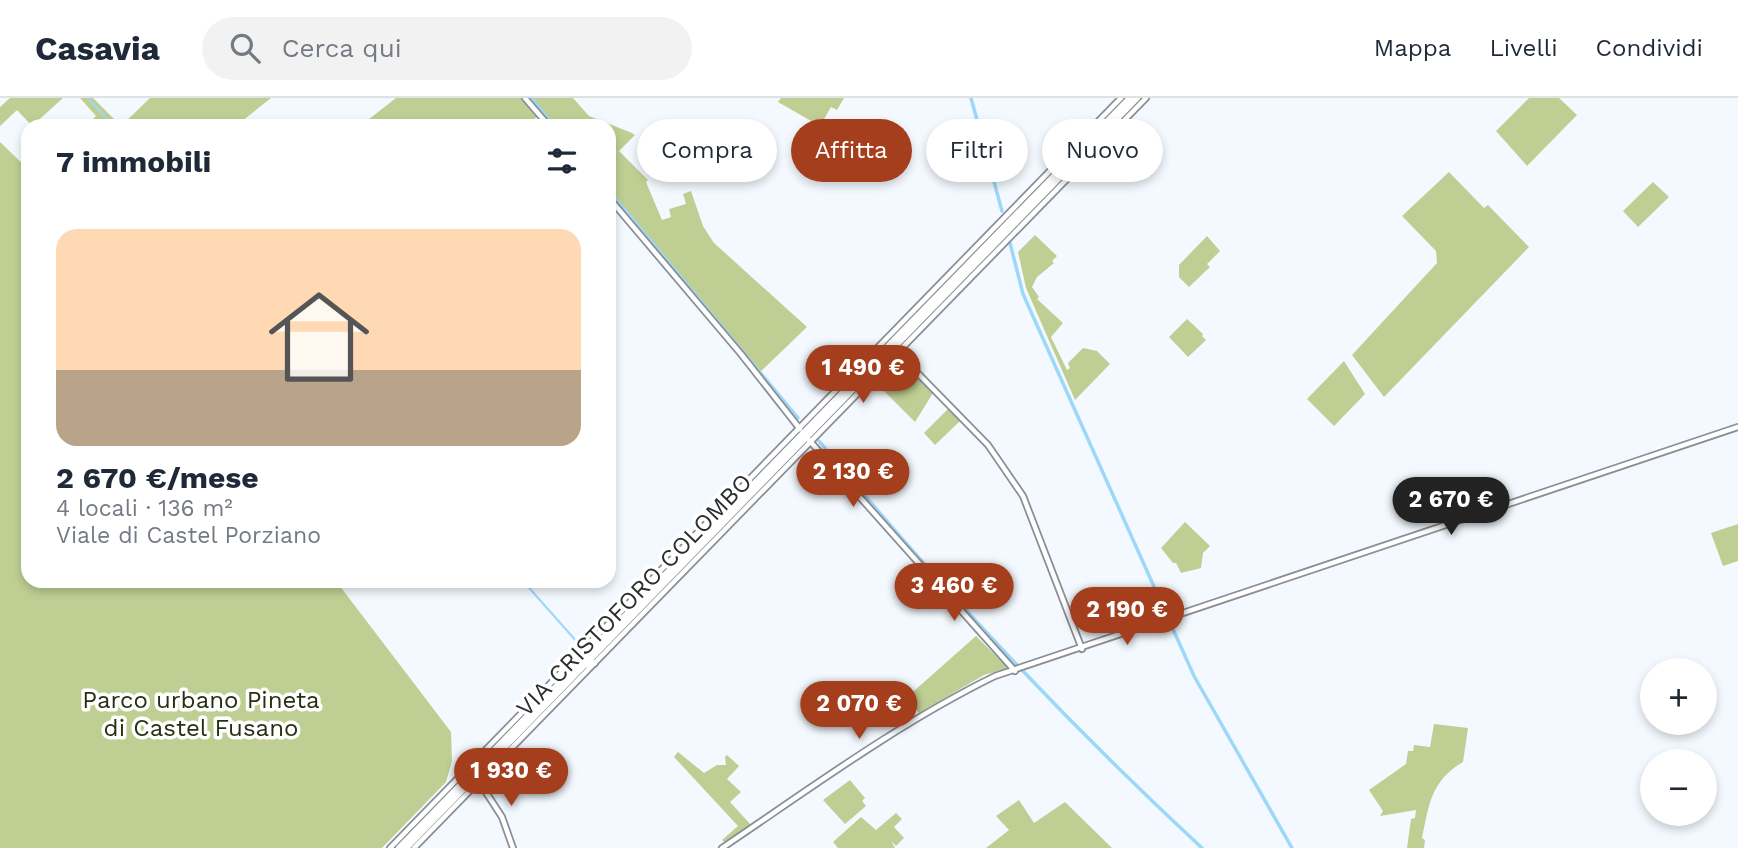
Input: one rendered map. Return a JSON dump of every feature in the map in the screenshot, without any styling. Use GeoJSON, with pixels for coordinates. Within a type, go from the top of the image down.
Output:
{"type":"FeatureCollection","features":[{"type":"Feature","properties":{"kind":"main road","name":"VIA CRISTOFORO COLOMBO"},"geometry":{"type":"LineString","coordinates":[[410,847],[475,774],[1130,98]]}},
{"type":"Feature","properties":{"kind":"main road","name":"VIA CRISTOFORO COLOMBO"},"geometry":{"type":"LineString","coordinates":[[399,848],[584,665],[750,494],[862,372],[1137,98]]}},
{"type":"Feature","properties":{"kind":"main road"},"geometry":{"type":"LineString","coordinates":[[750,494],[759,494]]}},
{"type":"Feature","properties":{"kind":"main road"},"geometry":{"type":"LineString","coordinates":[[584,665],[594,663]]}},
{"type":"Feature","properties":{"kind":"street"},"geometry":{"type":"LineString","coordinates":[[525,98],[543,119]]}},
{"type":"Feature","properties":{"kind":"street","name":"VIA CRISTOFORO COLOMBO"},"geometry":{"type":"LineString","coordinates":[[891,346],[1121,98]]}},
{"type":"Feature","properties":{"kind":"street","name":"VIA CRISTOFORO COLOMBO"},"geometry":{"type":"LineString","coordinates":[[390,848],[475,774],[594,663],[759,494],[851,373],[891,346],[1146,98]]}},
{"type":"Feature","properties":{"kind":"street"},"geometry":{"type":"LineString","coordinates":[[616,206],[741,354],[805,435],[1016,670]]}},
{"type":"Feature","properties":{"kind":"street"},"geometry":{"type":"LineString","coordinates":[[891,346],[988,445],[1024,498],[1082,649]]}},
{"type":"Feature","properties":{"kind":"street"},"geometry":{"type":"LineString","coordinates":[[851,373],[862,372]]}},
{"type":"Feature","properties":{"kind":"street"},"geometry":{"type":"LineString","coordinates":[[722,848],[851,760],[995,676],[1738,428]]}},
{"type":"Feature","properties":{"kind":"street"},"geometry":{"type":"LineString","coordinates":[[475,774],[502,817],[513,848]]}},
{"type":"Feature","properties":{"kind":"green space"},"geometry":{"type":"Polygon","coordinates":[[[10,98],[63,98],[40,119],[25,119],[17,110],[0,126],[0,107],[10,98]]]}},
{"type":"Feature","properties":{"kind":"green space"},"geometry":{"type":"Polygon","coordinates":[[[80,98],[93,98],[114,119],[93,119],[96,116],[80,98]]]}},
{"type":"Feature","properties":{"kind":"green space"},"geometry":{"type":"Polygon","coordinates":[[[150,98],[271,98],[245,119],[128,119],[150,98]]]}},
{"type":"Feature","properties":{"kind":"green space"},"geometry":{"type":"Polygon","coordinates":[[[396,98],[525,98],[539,115],[534,119],[369,119],[396,98]]]}},
{"type":"Feature","properties":{"kind":"green space"},"geometry":{"type":"Polygon","coordinates":[[[527,98],[573,98],[589,116],[597,119],[545,119],[527,98]]]}},
{"type":"Feature","properties":{"kind":"green space"},"geometry":{"type":"Polygon","coordinates":[[[781,98],[844,98],[837,110],[831,107],[824,119],[808,119],[778,102],[781,98]]]}},
{"type":"Feature","properties":{"kind":"green space"},"geometry":{"type":"Polygon","coordinates":[[[1529,98],[1559,98],[1577,115],[1527,166],[1496,131],[1529,98]]]}},
{"type":"Feature","properties":{"kind":"green space"},"geometry":{"type":"Polygon","coordinates":[[[616,127],[635,135],[619,151],[637,169],[637,182],[646,182],[662,220],[671,217],[669,209],[686,204],[683,194],[691,191],[703,226],[714,243],[807,327],[759,373],[616,203],[616,127]]]}},
{"type":"Feature","properties":{"kind":"green space","name":"Parco urbano Pineta di Castel Fusano"},"geometry":{"type":"Polygon","coordinates":[[[0,142],[21,162],[21,588],[341,588],[451,732],[452,761],[446,782],[382,848],[0,848],[0,142]]]}},
{"type":"Feature","properties":{"kind":"green space"},"geometry":{"type":"Polygon","coordinates":[[[1449,172],[1484,208],[1488,205],[1529,247],[1384,397],[1352,355],[1437,263],[1436,251],[1402,216],[1449,172]]]}},
{"type":"Feature","properties":{"kind":"green space"},"geometry":{"type":"Polygon","coordinates":[[[1653,182],[1669,197],[1638,227],[1623,211],[1653,182]]]}},
{"type":"Feature","properties":{"kind":"green space"},"geometry":{"type":"Polygon","coordinates":[[[1035,235],[1057,256],[1052,261],[1054,263],[1037,277],[1032,287],[1039,297],[1037,299],[1063,323],[1051,337],[1067,370],[1070,368],[1068,363],[1083,348],[1097,351],[1110,364],[1075,400],[1026,288],[1018,252],[1035,235]]]}},
{"type":"Feature","properties":{"kind":"green space"},"geometry":{"type":"Polygon","coordinates":[[[1207,236],[1220,251],[1207,264],[1210,267],[1189,287],[1179,277],[1179,265],[1207,236]]]}},
{"type":"Feature","properties":{"kind":"green space"},"geometry":{"type":"Polygon","coordinates":[[[1187,319],[1206,340],[1188,357],[1169,337],[1187,319]]]}},
{"type":"Feature","properties":{"kind":"green space"},"geometry":{"type":"Polygon","coordinates":[[[1344,361],[1365,394],[1334,426],[1307,399],[1344,361]]]}},
{"type":"Feature","properties":{"kind":"green space"},"geometry":{"type":"Polygon","coordinates":[[[907,366],[933,393],[915,422],[883,390],[907,366]]]}},
{"type":"Feature","properties":{"kind":"green space"},"geometry":{"type":"Polygon","coordinates":[[[948,409],[960,421],[935,445],[924,433],[948,409]]]}},
{"type":"Feature","properties":{"kind":"green space"},"geometry":{"type":"Polygon","coordinates":[[[1185,522],[1210,546],[1203,553],[1201,568],[1181,573],[1176,563],[1173,563],[1161,548],[1185,522]]]}},
{"type":"Feature","properties":{"kind":"green space"},"geometry":{"type":"Polygon","coordinates":[[[1738,524],[1738,561],[1723,566],[1711,533],[1738,524]]]}},
{"type":"Feature","properties":{"kind":"green space"},"geometry":{"type":"Polygon","coordinates":[[[976,636],[1008,668],[984,675],[919,713],[906,698],[976,636]]]}},
{"type":"Feature","properties":{"kind":"green space"},"geometry":{"type":"Polygon","coordinates":[[[1434,724],[1468,728],[1463,762],[1444,777],[1433,794],[1422,838],[1425,840],[1424,848],[1407,848],[1411,819],[1415,818],[1416,810],[1380,816],[1383,811],[1369,790],[1406,764],[1408,751],[1413,751],[1414,745],[1430,747],[1434,724]]]}},
{"type":"Feature","properties":{"kind":"green space"},"geometry":{"type":"Polygon","coordinates":[[[678,752],[704,773],[717,765],[726,765],[727,755],[739,766],[727,779],[741,792],[730,802],[751,825],[726,843],[722,840],[738,826],[674,757],[678,752]]]}},
{"type":"Feature","properties":{"kind":"green space"},"geometry":{"type":"Polygon","coordinates":[[[850,780],[865,798],[862,801],[866,806],[845,824],[823,800],[850,780]]]}},
{"type":"Feature","properties":{"kind":"green space"},"geometry":{"type":"Polygon","coordinates":[[[1019,800],[1034,823],[1065,802],[1112,848],[986,848],[1009,830],[996,816],[1019,800]]]}},
{"type":"Feature","properties":{"kind":"green space"},"geometry":{"type":"Polygon","coordinates":[[[896,813],[902,819],[894,827],[904,838],[896,846],[891,841],[895,848],[838,848],[833,842],[861,817],[876,830],[896,813]]]}},
{"type":"Feature","properties":{"kind":"waterway"},"geometry":{"type":"LineString","coordinates":[[88,98],[107,119]]}},
{"type":"Feature","properties":{"kind":"waterway"},"geometry":{"type":"LineString","coordinates":[[531,98],[548,119]]}},
{"type":"Feature","properties":{"kind":"waterway"},"geometry":{"type":"LineString","coordinates":[[971,98],[1002,211]]}},
{"type":"Feature","properties":{"kind":"waterway"},"geometry":{"type":"LineString","coordinates":[[616,199],[798,418]]}},
{"type":"Feature","properties":{"kind":"waterway"},"geometry":{"type":"LineString","coordinates":[[1010,243],[1023,294],[1194,676],[1292,848]]}},
{"type":"Feature","properties":{"kind":"waterway"},"geometry":{"type":"LineString","coordinates":[[819,441],[956,600],[1101,751],[1202,848]]}},
{"type":"Feature","properties":{"kind":"waterway"},"geometry":{"type":"LineString","coordinates":[[529,588],[578,643]]}}]}
